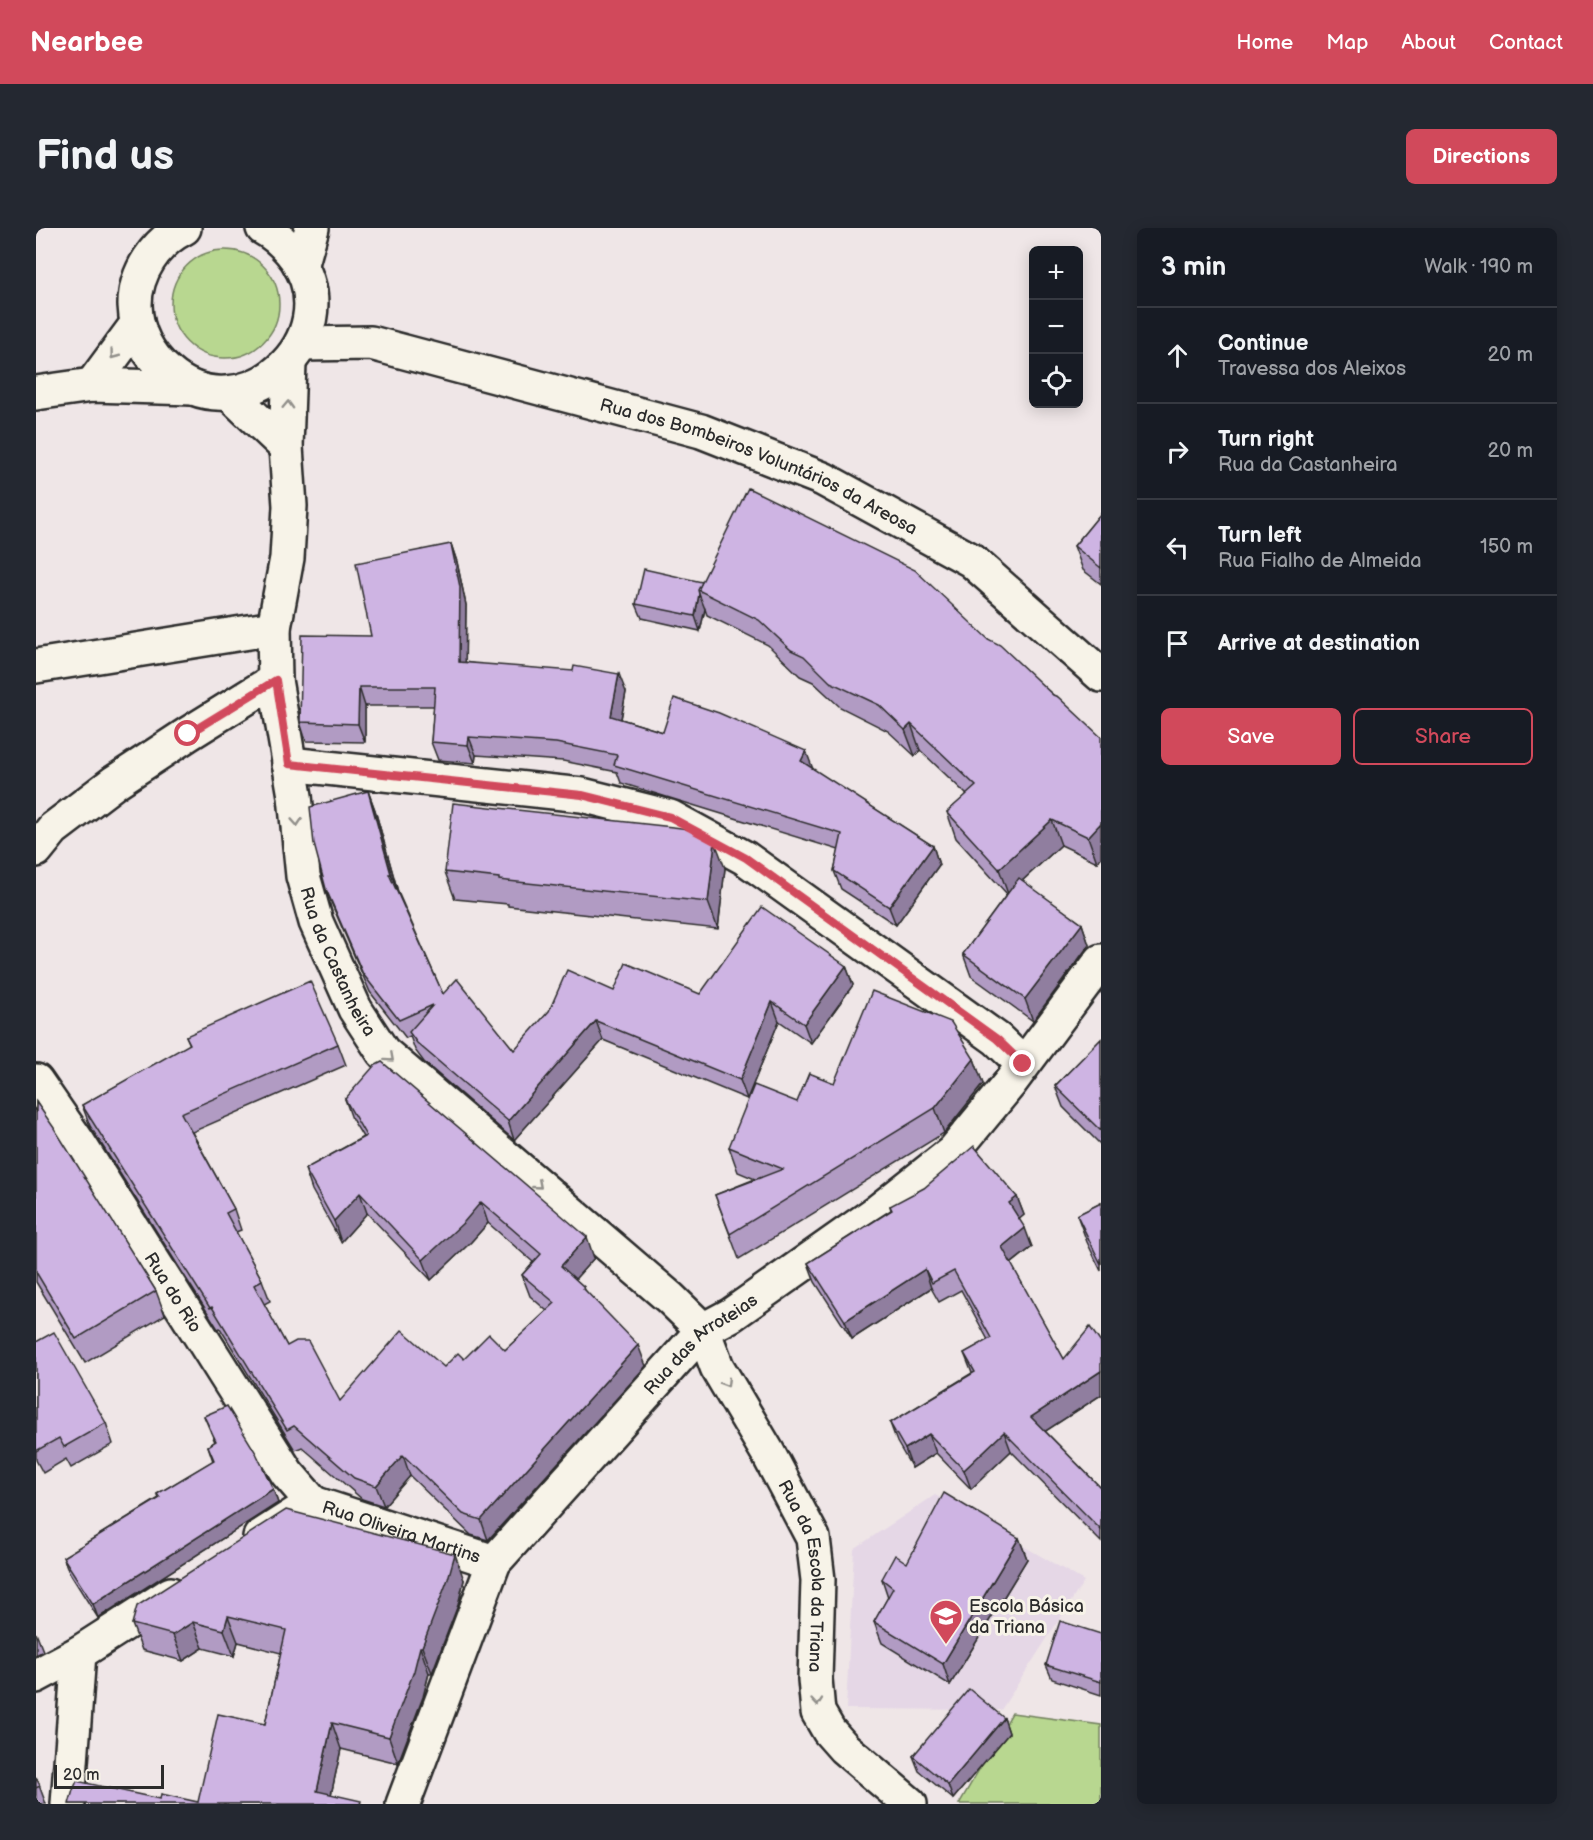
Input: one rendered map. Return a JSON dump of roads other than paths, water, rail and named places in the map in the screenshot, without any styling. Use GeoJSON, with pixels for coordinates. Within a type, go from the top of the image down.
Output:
{"type":"FeatureCollection","features":[{"type":"Feature","properties":{"kind":"street"},"geometry":{"type":"LineString","coordinates":[[184,228],[157,238],[138,284],[135,304],[137,324],[145,345],[158,363],[175,378],[195,388]]}},
{"type":"Feature","properties":{"kind":"street"},"geometry":{"type":"LineString","coordinates":[[262,228],[272,232],[289,248],[302,267]]}},
{"type":"Feature","properties":{"kind":"street"},"geometry":{"type":"LineString","coordinates":[[302,267],[312,228]]}},
{"type":"Feature","properties":{"kind":"street","name":"Rua da Castanheira"},"geometry":{"type":"LineString","coordinates":[[302,267],[308,283],[309,322],[295,353],[286,447],[290,506],[287,558],[274,628],[276,680],[296,796],[303,876],[316,922],[355,1009],[383,1052],[670,1298],[703,1330]]}},
{"type":"Feature","properties":{"kind":"street","name":"Rua dos Bombeiros Voluntários da Areosa"},"geometry":{"type":"LineString","coordinates":[[310,300],[371,343],[701,431],[823,478],[971,560],[1101,675]]}},
{"type":"Feature","properties":{"kind":"street"},"geometry":{"type":"LineString","coordinates":[[92,385],[137,324]]}},
{"type":"Feature","properties":{"kind":"street","name":"Rua dos Bombeiros Voluntários da Areosa"},"geometry":{"type":"LineString","coordinates":[[295,353],[371,343]]}},
{"type":"Feature","properties":{"kind":"street"},"geometry":{"type":"LineString","coordinates":[[36,393],[92,385],[195,388],[229,393],[251,388],[272,378],[295,353]]}},
{"type":"Feature","properties":{"kind":"street"},"geometry":{"type":"LineString","coordinates":[[229,393],[286,447]]}},
{"type":"Feature","properties":{"kind":"street"},"geometry":{"type":"LineString","coordinates":[[36,666],[274,628]]}},
{"type":"Feature","properties":{"kind":"street"},"geometry":{"type":"LineString","coordinates":[[36,850],[53,829],[116,782],[276,680]]}},
{"type":"Feature","properties":{"kind":"street"},"geometry":{"type":"LineString","coordinates":[[289,764],[582,795],[670,817],[746,858],[997,1039],[1023,1064]]}},
{"type":"Feature","properties":{"kind":"street","name":"Rua das Arroteias"},"geometry":{"type":"LineString","coordinates":[[403,1804],[494,1562],[703,1330],[731,1315],[878,1212],[953,1152],[1101,961]]}},
{"type":"Feature","properties":{"kind":"street","name":"Rua do Rio"},"geometry":{"type":"LineString","coordinates":[[36,1081],[78,1142],[287,1473],[313,1503]]}},
{"type":"Feature","properties":{"kind":"street","name":"Rua da Escola da Triana"},"geometry":{"type":"LineString","coordinates":[[703,1330],[717,1367],[768,1453],[813,1538],[818,1580],[815,1679],[818,1712],[829,1731],[844,1748],[910,1804]]}},
{"type":"Feature","properties":{"kind":"street","name":"Rua Oliveira Martins"},"geometry":{"type":"LineString","coordinates":[[235,1553],[313,1503],[494,1562]]}},
{"type":"Feature","properties":{"kind":"street"},"geometry":{"type":"LineString","coordinates":[[36,1676],[79,1653],[196,1578]]}},
{"type":"Feature","properties":{"kind":"street"},"geometry":{"type":"LineString","coordinates":[[68,1804],[79,1653]]}},
{"type":"Feature","properties":{"kind":"place","name":"Escola Básica da Triana"},"geometry":{"type":"Point","coordinates":[946,1645]}}]}
